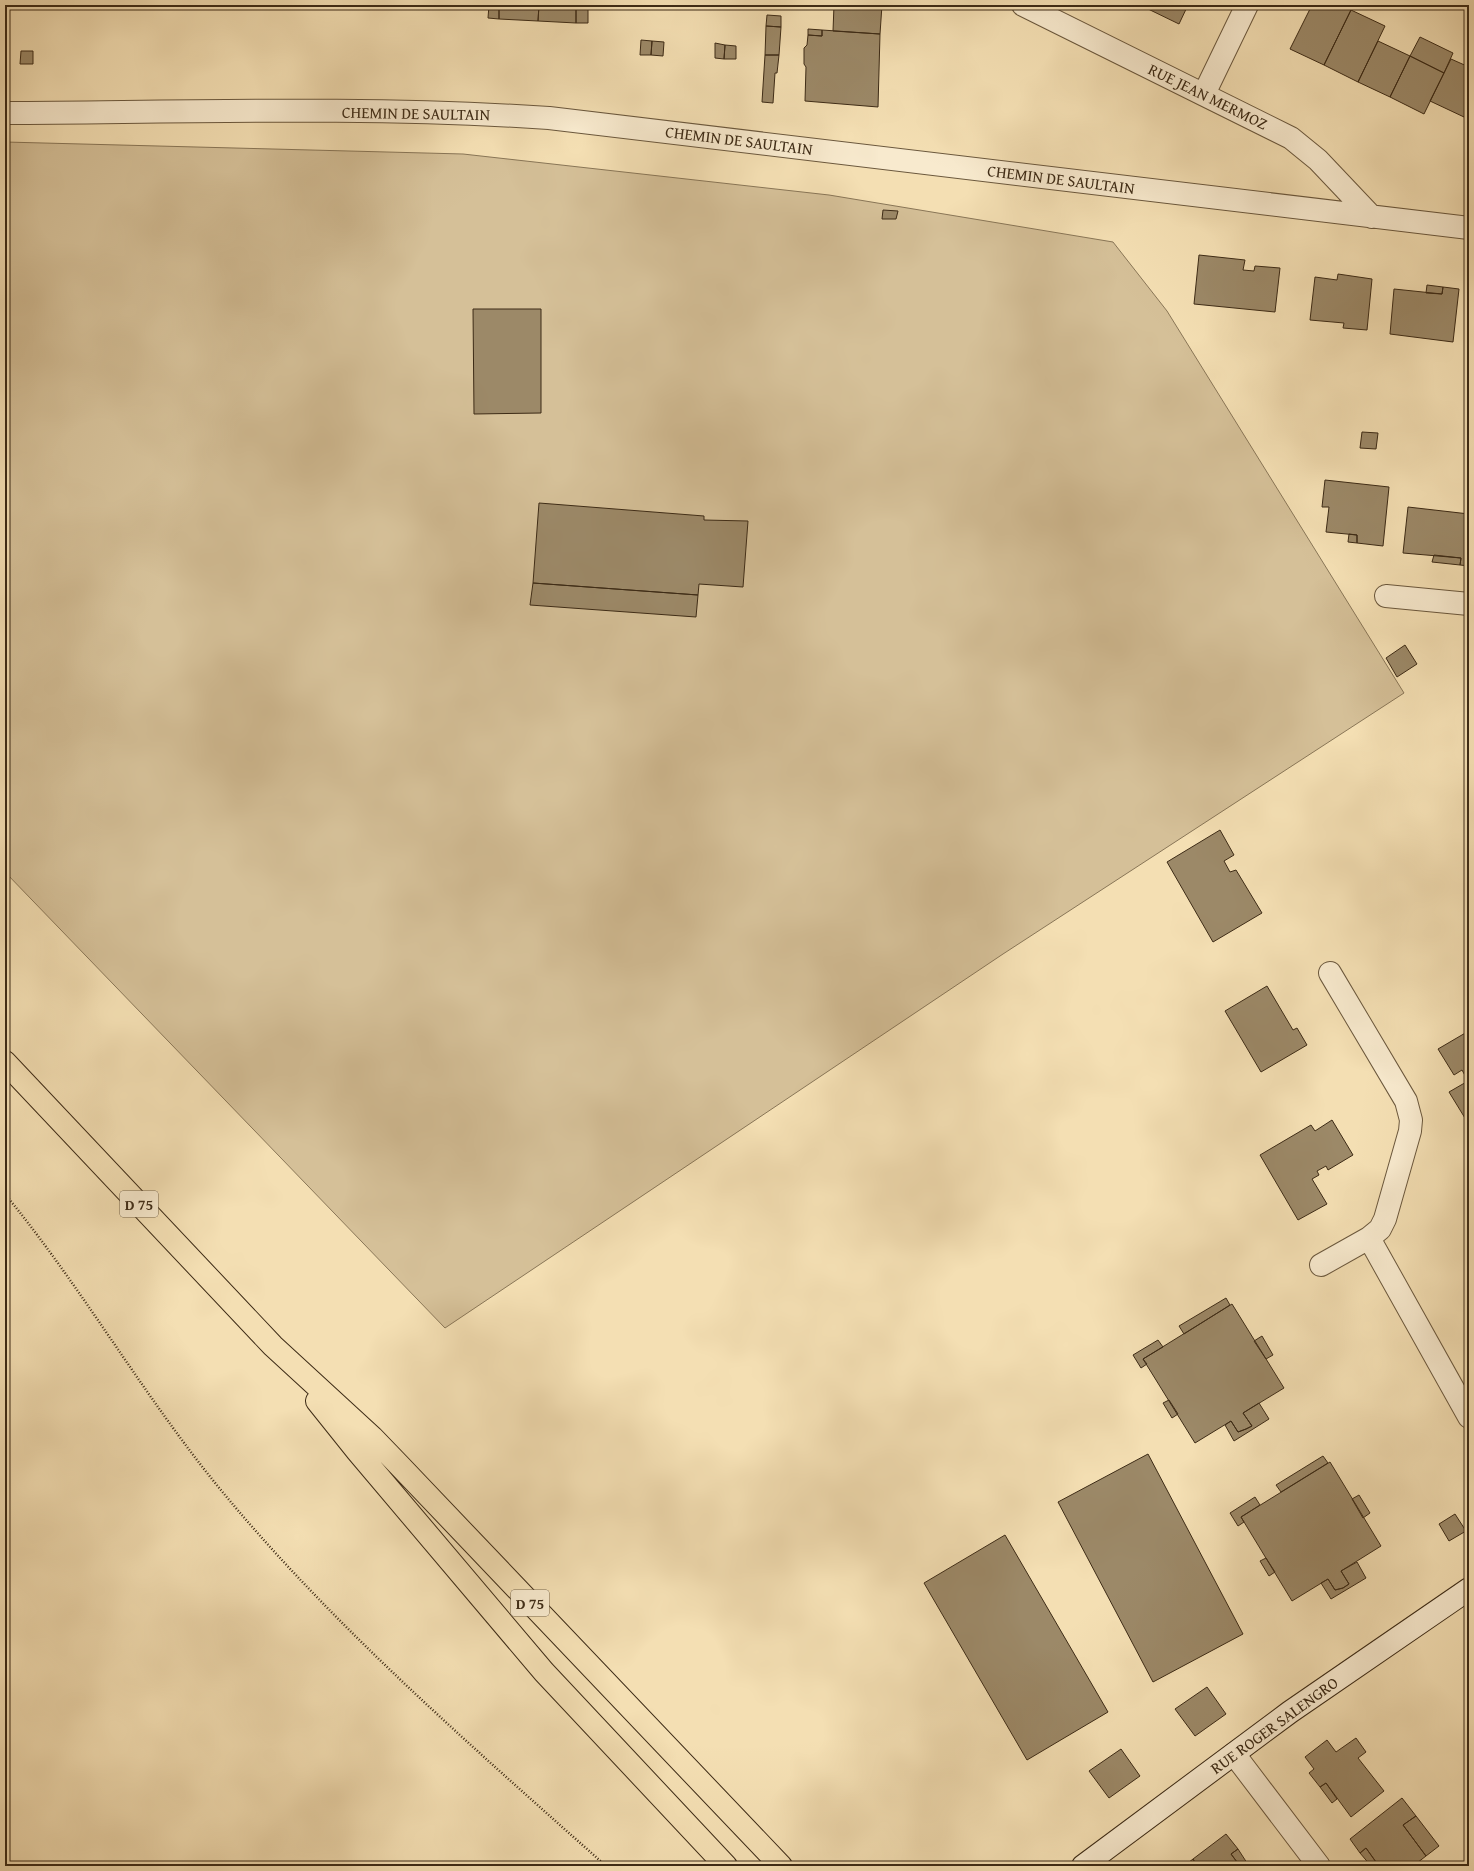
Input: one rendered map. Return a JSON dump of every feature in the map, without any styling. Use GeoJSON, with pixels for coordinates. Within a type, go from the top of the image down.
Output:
{"type":"FeatureCollection","features":[{"type":"Feature","properties":{"kind":"main road","name":"D 75"},"geometry":{"type":"LineString","coordinates":[[5,1062],[273,1346],[372,1437],[781,1866]]}},
{"type":"Feature","properties":{"kind":"main road","name":"D 75"},"geometry":{"type":"LineString","coordinates":[[273,1346],[357,1451],[544,1672],[726,1866]]}},
{"type":"Feature","properties":{"kind":"street","name":"RUE JEAN MERMOZ"},"geometry":{"type":"LineString","coordinates":[[1023,5],[1277,129],[1304,146],[1372,217]]}},
{"type":"Feature","properties":{"kind":"street"},"geometry":{"type":"LineString","coordinates":[[1204,94],[1248,5]]}},
{"type":"Feature","properties":{"kind":"street","name":"CHEMIN DE SAULTAIN"},"geometry":{"type":"LineString","coordinates":[[5,113],[377,112],[482,114],[549,118],[1469,228]]}},
{"type":"Feature","properties":{"kind":"street"},"geometry":{"type":"LineString","coordinates":[[1386,596],[1469,604]]}},
{"type":"Feature","properties":{"kind":"street"},"geometry":{"type":"LineString","coordinates":[[1321,1265],[1369,1238],[1380,1229],[1386,1219],[1410,1131],[1411,1120],[1406,1102],[1330,973]]}},
{"type":"Feature","properties":{"kind":"street"},"geometry":{"type":"LineString","coordinates":[[1369,1238],[1469,1417]]}},
{"type":"Feature","properties":{"kind":"street","name":"RUE ROGER SALENGRO"},"geometry":{"type":"LineString","coordinates":[[1084,1866],[1315,1694],[1469,1590]]}},
{"type":"Feature","properties":{"kind":"street"},"geometry":{"type":"LineString","coordinates":[[1234,1754],[1318,1866]]}},
{"type":"Feature","properties":{"kind":"path"},"geometry":{"type":"LineString","coordinates":[[5,1194],[73,1282],[137,1378],[180,1438],[250,1525],[331,1612],[385,1666],[438,1716],[606,1866]]}},
{"type":"Feature","properties":{"kind":"shaded area"},"geometry":{"type":"Polygon","coordinates":[[[5,142],[463,154],[829,195],[1113,242],[1167,311],[1404,693],[1003,954],[445,1328],[5,872],[5,142]]]}},
{"type":"Feature","properties":{"kind":"building"},"geometry":{"type":"Polygon","coordinates":[[[489,5],[499,5],[499,19],[488,18],[489,5]]]}},
{"type":"Feature","properties":{"kind":"building"},"geometry":{"type":"Polygon","coordinates":[[[499,5],[539,5],[538,21],[499,19],[499,5]]]}},
{"type":"Feature","properties":{"kind":"building"},"geometry":{"type":"Polygon","coordinates":[[[539,5],[552,5],[552,8],[576,9],[576,23],[538,21],[539,5]]]}},
{"type":"Feature","properties":{"kind":"building"},"geometry":{"type":"Polygon","coordinates":[[[834,5],[882,5],[880,34],[833,31],[834,5]]]}},
{"type":"Feature","properties":{"kind":"building"},"geometry":{"type":"Polygon","coordinates":[[[1145,5],[1188,5],[1179,24],[1144,7],[1145,5]]]}},
{"type":"Feature","properties":{"kind":"building"},"geometry":{"type":"Polygon","coordinates":[[[1312,5],[1340,5],[1351,10],[1324,65],[1290,49],[1312,5]]]}},
{"type":"Feature","properties":{"kind":"building"},"geometry":{"type":"Polygon","coordinates":[[[576,9],[588,9],[588,23],[576,23],[576,9]]]}},
{"type":"Feature","properties":{"kind":"building"},"geometry":{"type":"Polygon","coordinates":[[[1351,10],[1385,26],[1358,82],[1324,65],[1351,10]]]}},
{"type":"Feature","properties":{"kind":"building"},"geometry":{"type":"Polygon","coordinates":[[[767,15],[781,16],[781,27],[766,26],[767,15]]]}},
{"type":"Feature","properties":{"kind":"building"},"geometry":{"type":"Polygon","coordinates":[[[766,26],[781,27],[779,55],[765,55],[766,26]]]}},
{"type":"Feature","properties":{"kind":"building"},"geometry":{"type":"Polygon","coordinates":[[[808,29],[822,30],[822,36],[808,35],[808,29]]]}},
{"type":"Feature","properties":{"kind":"building"},"geometry":{"type":"Polygon","coordinates":[[[822,30],[880,34],[878,107],[805,101],[806,67],[804,64],[804,48],[807,45],[808,35],[822,36],[822,30]]]}},
{"type":"Feature","properties":{"kind":"building"},"geometry":{"type":"Polygon","coordinates":[[[1420,37],[1453,53],[1444,73],[1410,56],[1420,37]]]}},
{"type":"Feature","properties":{"kind":"building"},"geometry":{"type":"Polygon","coordinates":[[[641,40],[652,41],[651,55],[640,55],[641,40]]]}},
{"type":"Feature","properties":{"kind":"building"},"geometry":{"type":"Polygon","coordinates":[[[652,41],[664,42],[663,56],[651,55],[652,41]]]}},
{"type":"Feature","properties":{"kind":"building"},"geometry":{"type":"Polygon","coordinates":[[[1378,41],[1410,56],[1390,97],[1358,82],[1378,41]]]}},
{"type":"Feature","properties":{"kind":"building"},"geometry":{"type":"Polygon","coordinates":[[[715,43],[725,45],[724,59],[715,58],[715,43]]]}},
{"type":"Feature","properties":{"kind":"building"},"geometry":{"type":"Polygon","coordinates":[[[725,45],[736,46],[736,59],[724,59],[725,45]]]}},
{"type":"Feature","properties":{"kind":"building"},"geometry":{"type":"Polygon","coordinates":[[[21,51],[33,51],[33,64],[20,64],[21,51]]]}},
{"type":"Feature","properties":{"kind":"building"},"geometry":{"type":"Polygon","coordinates":[[[765,55],[779,55],[777,73],[775,73],[773,103],[762,102],[765,55]]]}},
{"type":"Feature","properties":{"kind":"building"},"geometry":{"type":"Polygon","coordinates":[[[1410,56],[1444,73],[1424,114],[1390,97],[1410,56]]]}},
{"type":"Feature","properties":{"kind":"building"},"geometry":{"type":"Polygon","coordinates":[[[1451,59],[1469,67],[1469,107],[1464,117],[1430,101],[1451,59]]]}},
{"type":"Feature","properties":{"kind":"building"},"geometry":{"type":"Polygon","coordinates":[[[1469,107],[1469,120],[1464,117],[1469,107]]]}},
{"type":"Feature","properties":{"kind":"building"},"geometry":{"type":"Polygon","coordinates":[[[883,210],[898,211],[896,219],[882,219],[883,210]]]}},
{"type":"Feature","properties":{"kind":"building"},"geometry":{"type":"Polygon","coordinates":[[[1199,255],[1245,260],[1243,270],[1254,271],[1255,266],[1280,268],[1275,312],[1194,304],[1199,255]]]}},
{"type":"Feature","properties":{"kind":"building"},"geometry":{"type":"Polygon","coordinates":[[[1338,274],[1372,279],[1367,330],[1343,328],[1344,323],[1310,320],[1315,277],[1337,280],[1338,274]]]}},
{"type":"Feature","properties":{"kind":"building"},"geometry":{"type":"Polygon","coordinates":[[[1427,285],[1443,287],[1442,294],[1426,293],[1427,285]]]}},
{"type":"Feature","properties":{"kind":"building"},"geometry":{"type":"Polygon","coordinates":[[[1443,287],[1459,289],[1453,342],[1390,334],[1394,289],[1442,294],[1443,287]]]}},
{"type":"Feature","properties":{"kind":"building"},"geometry":{"type":"Polygon","coordinates":[[[473,309],[541,309],[541,413],[474,414],[473,309]]]}},
{"type":"Feature","properties":{"kind":"building"},"geometry":{"type":"Polygon","coordinates":[[[1362,432],[1378,433],[1376,449],[1360,448],[1362,432]]]}},
{"type":"Feature","properties":{"kind":"building"},"geometry":{"type":"Polygon","coordinates":[[[1325,480],[1389,487],[1383,546],[1357,543],[1357,535],[1326,532],[1329,507],[1322,507],[1325,480]]]}},
{"type":"Feature","properties":{"kind":"building"},"geometry":{"type":"Polygon","coordinates":[[[539,503],[704,516],[704,520],[748,521],[743,587],[699,584],[698,595],[533,583],[539,503]]]}},
{"type":"Feature","properties":{"kind":"building"},"geometry":{"type":"Polygon","coordinates":[[[1408,507],[1469,514],[1469,566],[1460,565],[1461,558],[1403,553],[1408,507]]]}},
{"type":"Feature","properties":{"kind":"building"},"geometry":{"type":"Polygon","coordinates":[[[1349,534],[1357,535],[1357,543],[1348,542],[1349,534]]]}},
{"type":"Feature","properties":{"kind":"building"},"geometry":{"type":"Polygon","coordinates":[[[1434,555],[1461,558],[1460,565],[1432,562],[1434,555]]]}},
{"type":"Feature","properties":{"kind":"building"},"geometry":{"type":"Polygon","coordinates":[[[533,583],[698,595],[696,617],[530,605],[533,583]]]}},
{"type":"Feature","properties":{"kind":"building"},"geometry":{"type":"Polygon","coordinates":[[[1405,645],[1417,664],[1397,677],[1386,658],[1405,645]]]}},
{"type":"Feature","properties":{"kind":"building"},"geometry":{"type":"Polygon","coordinates":[[[1220,830],[1234,855],[1224,861],[1230,872],[1236,870],[1262,913],[1213,942],[1167,862],[1220,830]]]}},
{"type":"Feature","properties":{"kind":"building"},"geometry":{"type":"Polygon","coordinates":[[[1267,986],[1293,1030],[1297,1028],[1307,1045],[1261,1072],[1225,1011],[1267,986]]]}},
{"type":"Feature","properties":{"kind":"building"},"geometry":{"type":"Polygon","coordinates":[[[1467,1032],[1469,1035],[1468,1123],[1449,1092],[1468,1081],[1462,1070],[1454,1075],[1438,1049],[1467,1032]]]}},
{"type":"Feature","properties":{"kind":"building"},"geometry":{"type":"Polygon","coordinates":[[[1332,1120],[1353,1155],[1328,1170],[1326,1166],[1317,1171],[1319,1175],[1312,1179],[1327,1204],[1298,1220],[1260,1155],[1311,1125],[1315,1131],[1332,1120]]]}},
{"type":"Feature","properties":{"kind":"building"},"geometry":{"type":"Polygon","coordinates":[[[1226,1298],[1230,1305],[1184,1334],[1179,1326],[1226,1298]]]}},
{"type":"Feature","properties":{"kind":"building"},"geometry":{"type":"Polygon","coordinates":[[[1232,1304],[1284,1388],[1243,1413],[1252,1426],[1238,1432],[1231,1421],[1195,1443],[1143,1359],[1232,1304]]]}},
{"type":"Feature","properties":{"kind":"building"},"geometry":{"type":"Polygon","coordinates":[[[1262,1336],[1273,1355],[1266,1359],[1254,1341],[1262,1336]]]}},
{"type":"Feature","properties":{"kind":"building"},"geometry":{"type":"Polygon","coordinates":[[[1158,1340],[1163,1347],[1143,1359],[1147,1364],[1141,1368],[1133,1355],[1158,1340]]]}},
{"type":"Feature","properties":{"kind":"building"},"geometry":{"type":"Polygon","coordinates":[[[1169,1400],[1178,1414],[1172,1418],[1163,1403],[1169,1400]]]}},
{"type":"Feature","properties":{"kind":"building"},"geometry":{"type":"Polygon","coordinates":[[[1259,1403],[1269,1419],[1234,1441],[1225,1425],[1231,1421],[1238,1432],[1252,1426],[1243,1413],[1259,1403]]]}},
{"type":"Feature","properties":{"kind":"building"},"geometry":{"type":"Polygon","coordinates":[[[1148,1454],[1243,1634],[1153,1682],[1058,1502],[1148,1454]]]}},
{"type":"Feature","properties":{"kind":"building"},"geometry":{"type":"Polygon","coordinates":[[[1323,1456],[1328,1463],[1281,1492],[1276,1485],[1323,1456]]]}},
{"type":"Feature","properties":{"kind":"building"},"geometry":{"type":"Polygon","coordinates":[[[1330,1462],[1381,1546],[1341,1571],[1349,1584],[1343,1588],[1335,1590],[1328,1579],[1292,1601],[1241,1517],[1330,1462]]]}},
{"type":"Feature","properties":{"kind":"building"},"geometry":{"type":"Polygon","coordinates":[[[1359,1495],[1370,1513],[1363,1518],[1352,1499],[1359,1495]]]}},
{"type":"Feature","properties":{"kind":"building"},"geometry":{"type":"Polygon","coordinates":[[[1255,1497],[1260,1505],[1241,1517],[1244,1522],[1238,1526],[1230,1513],[1255,1497]]]}},
{"type":"Feature","properties":{"kind":"building"},"geometry":{"type":"Polygon","coordinates":[[[1455,1514],[1466,1531],[1449,1541],[1439,1524],[1455,1514]]]}},
{"type":"Feature","properties":{"kind":"building"},"geometry":{"type":"Polygon","coordinates":[[[1005,1535],[1108,1712],[1027,1760],[924,1583],[1005,1535]]]}},
{"type":"Feature","properties":{"kind":"building"},"geometry":{"type":"Polygon","coordinates":[[[1266,1558],[1275,1572],[1269,1576],[1260,1561],[1266,1558]]]}},
{"type":"Feature","properties":{"kind":"building"},"geometry":{"type":"Polygon","coordinates":[[[1357,1562],[1366,1578],[1331,1599],[1321,1583],[1328,1579],[1335,1590],[1343,1588],[1349,1584],[1341,1571],[1357,1562]]]}},
{"type":"Feature","properties":{"kind":"building"},"geometry":{"type":"Polygon","coordinates":[[[1207,1687],[1226,1714],[1195,1736],[1175,1709],[1207,1687]]]}},
{"type":"Feature","properties":{"kind":"building"},"geometry":{"type":"Polygon","coordinates":[[[1356,1738],[1366,1752],[1358,1758],[1384,1791],[1351,1817],[1326,1783],[1320,1787],[1309,1773],[1314,1769],[1305,1757],[1327,1740],[1336,1752],[1356,1738]]]}},
{"type":"Feature","properties":{"kind":"building"},"geometry":{"type":"Polygon","coordinates":[[[1121,1749],[1140,1776],[1109,1798],[1089,1771],[1121,1749]]]}},
{"type":"Feature","properties":{"kind":"building"},"geometry":{"type":"Polygon","coordinates":[[[1326,1783],[1337,1799],[1332,1803],[1320,1787],[1326,1783]]]}},
{"type":"Feature","properties":{"kind":"building"},"geometry":{"type":"Polygon","coordinates":[[[1402,1798],[1416,1816],[1403,1825],[1426,1856],[1413,1866],[1379,1866],[1366,1848],[1360,1853],[1350,1839],[1402,1798]]]}},
{"type":"Feature","properties":{"kind":"building"},"geometry":{"type":"Polygon","coordinates":[[[1416,1816],[1439,1846],[1426,1856],[1403,1825],[1416,1816]]]}},
{"type":"Feature","properties":{"kind":"building"},"geometry":{"type":"Polygon","coordinates":[[[1226,1834],[1238,1849],[1231,1854],[1240,1866],[1197,1866],[1193,1859],[1226,1834]]]}},
{"type":"Feature","properties":{"kind":"building"},"geometry":{"type":"Polygon","coordinates":[[[1366,1848],[1378,1865],[1371,1866],[1360,1853],[1366,1848]]]}},
{"type":"Feature","properties":{"kind":"building"},"geometry":{"type":"Polygon","coordinates":[[[1238,1849],[1249,1866],[1240,1866],[1231,1854],[1238,1849]]]}},
{"type":"Feature","properties":{"kind":"building"},"geometry":{"type":"Polygon","coordinates":[[[1193,1859],[1197,1866],[1184,1866],[1193,1859]]]}}]}
